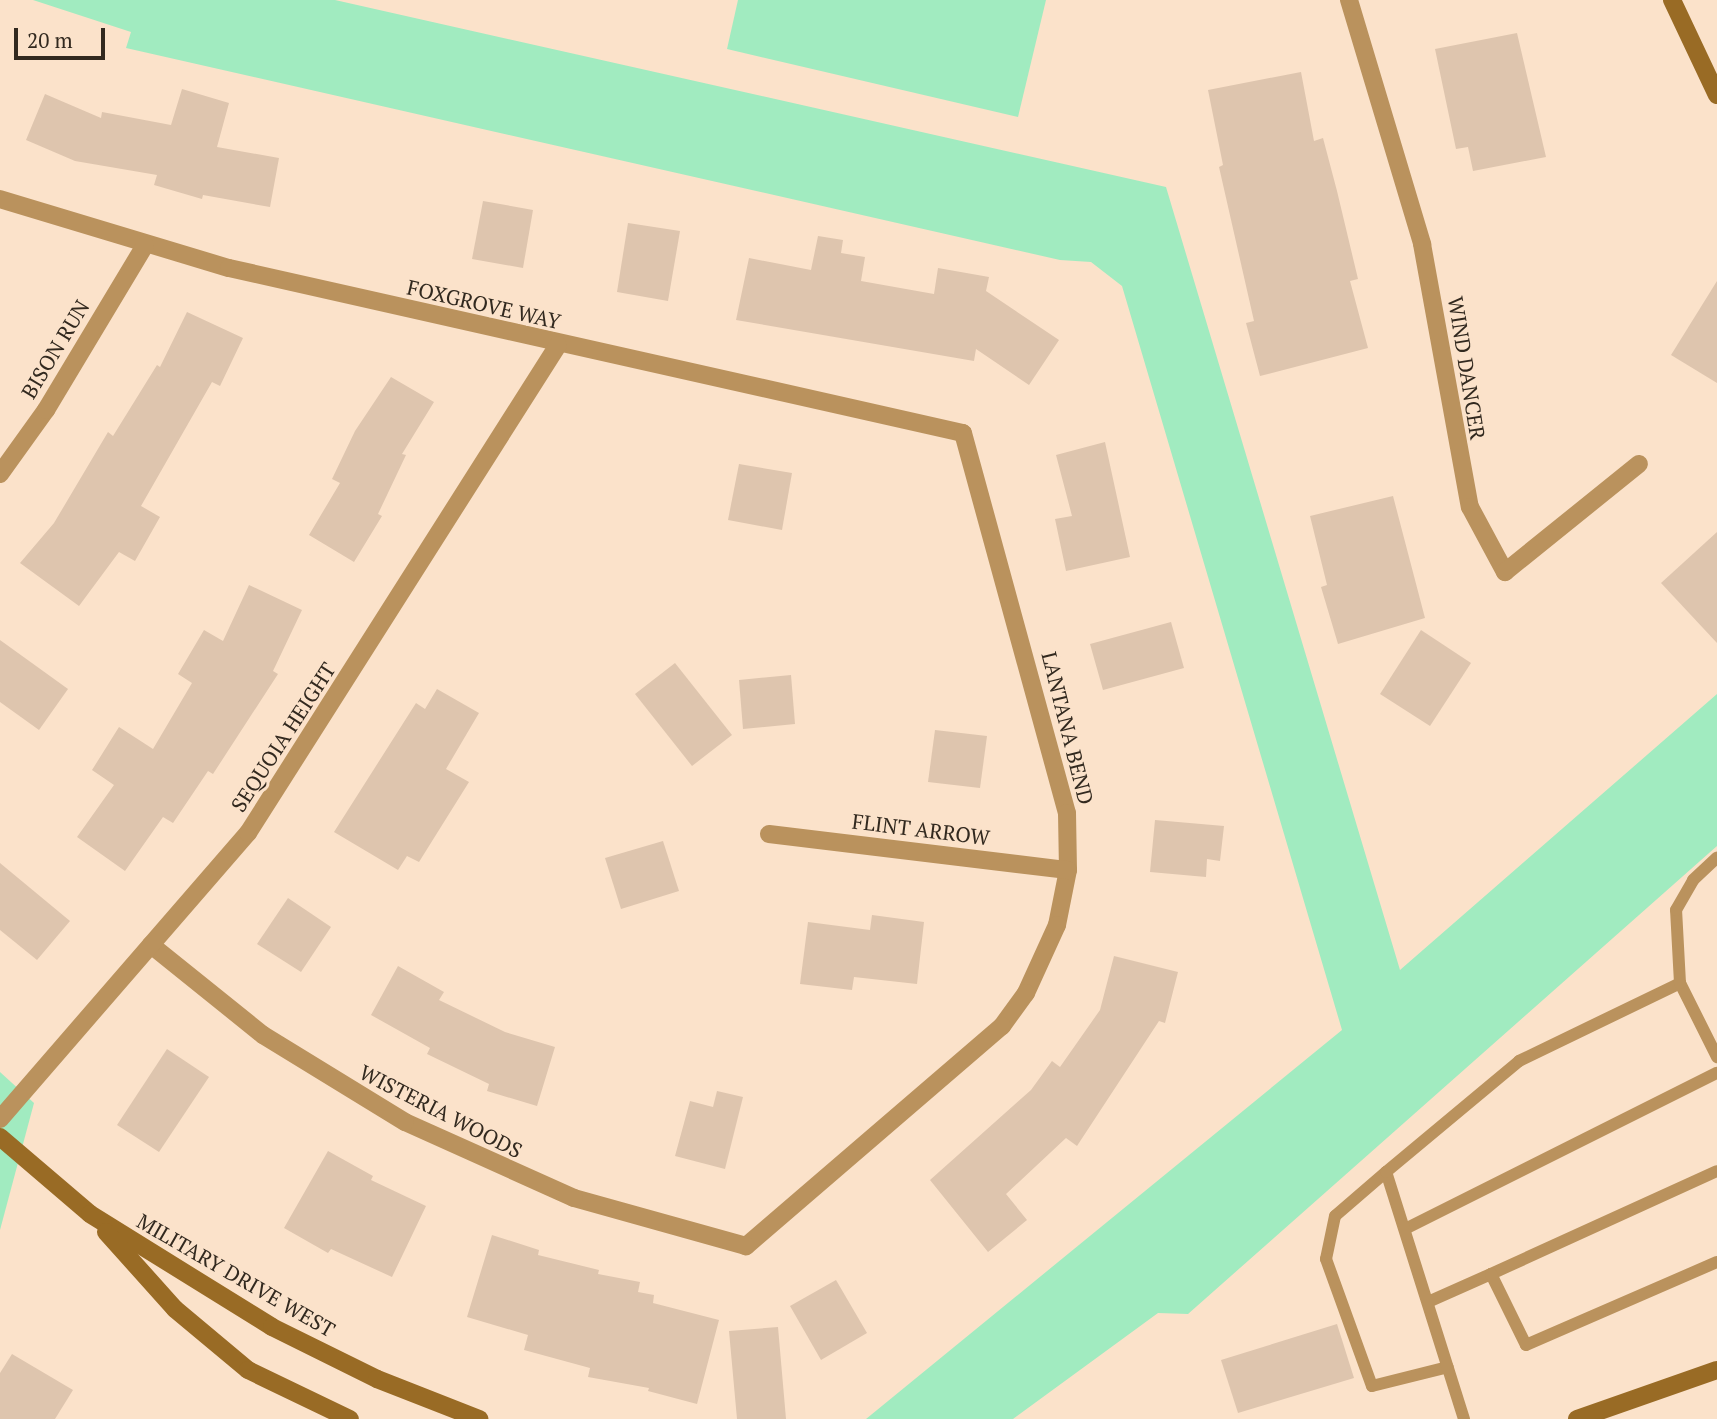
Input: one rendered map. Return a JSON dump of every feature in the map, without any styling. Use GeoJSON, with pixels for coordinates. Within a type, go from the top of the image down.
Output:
{"type":"FeatureCollection","features":[{"type":"Feature","properties":{"kind":"main road"},"geometry":{"type":"LineString","coordinates":[[1672,0],[1717,93]]}},
{"type":"Feature","properties":{"kind":"main road","name":"MILITARY DRIVE WEST"},"geometry":{"type":"LineString","coordinates":[[0,1137],[90,1214],[175,1309],[248,1370],[349,1419]]}},
{"type":"Feature","properties":{"kind":"main road","name":"MILITARY DRIVE WEST"},"geometry":{"type":"LineString","coordinates":[[90,1214],[272,1327],[377,1379],[479,1419]]}},
{"type":"Feature","properties":{"kind":"main road"},"geometry":{"type":"LineString","coordinates":[[1577,1419],[1717,1370]]}},
{"type":"Feature","properties":{"kind":"street","name":"WIND DANCER"},"geometry":{"type":"LineString","coordinates":[[1349,0],[1422,244],[1470,507],[1504,572],[1639,464]]}},
{"type":"Feature","properties":{"kind":"street","name":"FOXGROVE WAY"},"geometry":{"type":"LineString","coordinates":[[0,199],[145,245],[558,345],[963,433]]}},
{"type":"Feature","properties":{"kind":"street","name":"BISON RUN"},"geometry":{"type":"LineString","coordinates":[[0,474],[46,411],[145,245]]}},
{"type":"Feature","properties":{"kind":"street","name":"SEQUOIA HEIGHT"},"geometry":{"type":"LineString","coordinates":[[0,1119],[217,872],[280,787],[558,345]]}},
{"type":"Feature","properties":{"kind":"street","name":"LANTANA BEND"},"geometry":{"type":"LineString","coordinates":[[746,1245],[1002,1026],[1045,957],[1057,925],[1068,870],[1067,813],[1056,762],[963,433]]}},
{"type":"Feature","properties":{"kind":"street","name":"FLINT ARROW"},"geometry":{"type":"LineString","coordinates":[[769,834],[1068,870]]}},
{"type":"Feature","properties":{"kind":"street","name":"WISTERIA WOODS"},"geometry":{"type":"LineString","coordinates":[[151,945],[263,1035],[405,1122],[514,1175],[574,1198],[746,1245]]}},
{"type":"Feature","properties":{"kind":"lane"},"geometry":{"type":"LineString","coordinates":[[1717,858],[1693,880],[1676,910],[1680,984],[1717,1058]]}},
{"type":"Feature","properties":{"kind":"lane"},"geometry":{"type":"LineString","coordinates":[[1448,1367],[1371,1386],[1326,1259],[1335,1216],[1519,1060],[1680,984]]}},
{"type":"Feature","properties":{"kind":"lane"},"geometry":{"type":"LineString","coordinates":[[1405,1229],[1717,1073]]}},
{"type":"Feature","properties":{"kind":"lane"},"geometry":{"type":"LineString","coordinates":[[1386,1171],[1464,1419]]}},
{"type":"Feature","properties":{"kind":"lane"},"geometry":{"type":"LineString","coordinates":[[1428,1302],[1717,1171]]}},
{"type":"Feature","properties":{"kind":"lane"},"geometry":{"type":"LineString","coordinates":[[1491,1274],[1526,1345],[1717,1262]]}},
{"type":"Feature","properties":{"kind":"green space"},"geometry":{"type":"Polygon","coordinates":[[[33,0],[335,0],[1166,187],[1400,970],[1717,694],[1717,846],[1188,1314],[1158,1313],[1013,1419],[866,1419],[1342,1030],[1122,286],[1091,262],[1060,260],[126,48],[131,32],[33,0]]]}},
{"type":"Feature","properties":{"kind":"green space"},"geometry":{"type":"Polygon","coordinates":[[[738,0],[1046,0],[1018,117],[727,49],[738,0]]]}},
{"type":"Feature","properties":{"kind":"green space"},"geometry":{"type":"Polygon","coordinates":[[[0,1072],[34,1103],[0,1230],[0,1072]]]}},
{"type":"Feature","properties":{"kind":"building"},"geometry":{"type":"Polygon","coordinates":[[[1517,33],[1546,157],[1473,171],[1468,147],[1456,149],[1435,49],[1517,33]]]}},
{"type":"Feature","properties":{"kind":"building"},"geometry":{"type":"Polygon","coordinates":[[[1301,72],[1314,141],[1323,138],[1337,191],[1358,279],[1350,281],[1368,348],[1260,376],[1246,323],[1254,321],[1219,167],[1223,165],[1208,90],[1301,72]]]}},
{"type":"Feature","properties":{"kind":"building"},"geometry":{"type":"Polygon","coordinates":[[[182,89],[229,103],[217,147],[279,158],[270,207],[203,195],[202,199],[154,185],[157,175],[75,161],[26,140],[45,94],[101,118],[102,112],[171,125],[182,89]]]}},
{"type":"Feature","properties":{"kind":"building"},"geometry":{"type":"Polygon","coordinates":[[[483,201],[533,210],[523,268],[472,259],[483,201]]]}},
{"type":"Feature","properties":{"kind":"building"},"geometry":{"type":"Polygon","coordinates":[[[628,223],[680,231],[668,301],[617,292],[628,223]]]}},
{"type":"Feature","properties":{"kind":"building"},"geometry":{"type":"Polygon","coordinates":[[[818,236],[843,240],[841,253],[865,257],[861,281],[934,294],[938,268],[989,277],[986,291],[1059,340],[1029,385],[976,349],[974,361],[736,320],[749,258],[811,270],[818,236]]]}},
{"type":"Feature","properties":{"kind":"building"},"geometry":{"type":"Polygon","coordinates":[[[1717,281],[1717,383],[1671,355],[1717,281]]]}},
{"type":"Feature","properties":{"kind":"building"},"geometry":{"type":"Polygon","coordinates":[[[187,312],[243,338],[220,386],[212,382],[141,506],[160,517],[135,561],[119,552],[79,606],[20,563],[54,523],[108,432],[113,436],[157,365],[160,367],[187,312]]]}},
{"type":"Feature","properties":{"kind":"building"},"geometry":{"type":"Polygon","coordinates":[[[391,377],[434,402],[402,454],[406,455],[378,514],[382,516],[354,562],[309,535],[340,483],[332,479],[355,431],[391,377]]]}},
{"type":"Feature","properties":{"kind":"building"},"geometry":{"type":"Polygon","coordinates":[[[1105,442],[1130,557],[1066,571],[1055,519],[1072,516],[1056,455],[1105,442]]]}},
{"type":"Feature","properties":{"kind":"building"},"geometry":{"type":"Polygon","coordinates":[[[739,464],[792,473],[782,530],[728,520],[739,464]]]}},
{"type":"Feature","properties":{"kind":"building"},"geometry":{"type":"Polygon","coordinates":[[[1393,496],[1425,618],[1338,644],[1321,587],[1327,585],[1310,516],[1393,496]]]}},
{"type":"Feature","properties":{"kind":"building"},"geometry":{"type":"Polygon","coordinates":[[[1717,532],[1717,643],[1661,583],[1717,532]]]}},
{"type":"Feature","properties":{"kind":"building"},"geometry":{"type":"Polygon","coordinates":[[[249,585],[302,610],[273,671],[278,674],[213,774],[208,771],[173,823],[163,817],[125,871],[77,837],[114,785],[92,770],[119,727],[153,749],[192,683],[178,674],[204,630],[223,641],[249,585]]]}},
{"type":"Feature","properties":{"kind":"building"},"geometry":{"type":"Polygon","coordinates":[[[1171,622],[1184,668],[1103,690],[1090,644],[1171,622]]]}},
{"type":"Feature","properties":{"kind":"building"},"geometry":{"type":"Polygon","coordinates":[[[1421,630],[1471,663],[1430,726],[1380,694],[1421,630]]]}},
{"type":"Feature","properties":{"kind":"building"},"geometry":{"type":"Polygon","coordinates":[[[0,640],[68,689],[39,730],[0,702],[0,640]]]}},
{"type":"Feature","properties":{"kind":"building"},"geometry":{"type":"Polygon","coordinates":[[[675,663],[732,735],[692,766],[635,694],[675,663]]]}},
{"type":"Feature","properties":{"kind":"building"},"geometry":{"type":"Polygon","coordinates":[[[791,675],[795,724],[743,729],[739,680],[791,675]]]}},
{"type":"Feature","properties":{"kind":"building"},"geometry":{"type":"Polygon","coordinates":[[[437,689],[479,713],[446,769],[469,782],[419,862],[407,856],[398,870],[334,832],[416,703],[425,709],[437,689]]]}},
{"type":"Feature","properties":{"kind":"building"},"geometry":{"type":"Polygon","coordinates":[[[935,730],[987,736],[980,788],[928,782],[935,730]]]}},
{"type":"Feature","properties":{"kind":"building"},"geometry":{"type":"Polygon","coordinates":[[[1155,820],[1224,826],[1220,861],[1207,859],[1206,877],[1150,872],[1155,820]]]}},
{"type":"Feature","properties":{"kind":"building"},"geometry":{"type":"Polygon","coordinates":[[[663,841],[679,891],[621,909],[605,858],[663,841]]]}},
{"type":"Feature","properties":{"kind":"building"},"geometry":{"type":"Polygon","coordinates":[[[0,863],[70,921],[37,960],[0,930],[0,863]]]}},
{"type":"Feature","properties":{"kind":"building"},"geometry":{"type":"Polygon","coordinates":[[[288,898],[331,927],[301,972],[257,944],[288,898]]]}},
{"type":"Feature","properties":{"kind":"building"},"geometry":{"type":"Polygon","coordinates":[[[872,915],[924,922],[917,984],[854,977],[852,990],[800,984],[808,922],[870,930],[872,915]]]}},
{"type":"Feature","properties":{"kind":"building"},"geometry":{"type":"Polygon","coordinates":[[[1114,956],[1178,972],[1165,1023],[1159,1021],[1077,1146],[1066,1138],[1006,1194],[1027,1220],[988,1252],[930,1180],[1031,1090],[1052,1061],[1060,1067],[1100,1010],[1114,956]]]}},
{"type":"Feature","properties":{"kind":"building"},"geometry":{"type":"Polygon","coordinates":[[[398,966],[444,992],[439,1000],[505,1032],[555,1047],[537,1106],[487,1091],[489,1084],[427,1054],[430,1048],[371,1015],[398,966]]]}},
{"type":"Feature","properties":{"kind":"building"},"geometry":{"type":"Polygon","coordinates":[[[167,1049],[209,1077],[159,1152],[117,1125],[167,1049]]]}},
{"type":"Feature","properties":{"kind":"building"},"geometry":{"type":"Polygon","coordinates":[[[717,1091],[743,1097],[725,1169],[675,1156],[690,1101],[713,1107],[717,1091]]]}},
{"type":"Feature","properties":{"kind":"building"},"geometry":{"type":"Polygon","coordinates":[[[328,1151],[373,1176],[371,1180],[426,1206],[392,1277],[331,1249],[328,1253],[284,1228],[328,1151]]]}},
{"type":"Feature","properties":{"kind":"building"},"geometry":{"type":"Polygon","coordinates":[[[492,1235],[539,1250],[538,1255],[599,1270],[598,1274],[640,1282],[638,1292],[654,1295],[653,1303],[719,1320],[697,1404],[648,1391],[649,1388],[588,1377],[590,1368],[524,1350],[528,1335],[467,1317],[492,1235]]]}},
{"type":"Feature","properties":{"kind":"building"},"geometry":{"type":"Polygon","coordinates":[[[836,1280],[867,1333],[821,1360],[790,1306],[836,1280]]]}},
{"type":"Feature","properties":{"kind":"building"},"geometry":{"type":"Polygon","coordinates":[[[1337,1324],[1354,1378],[1238,1413],[1221,1360],[1337,1324]]]}},
{"type":"Feature","properties":{"kind":"building"},"geometry":{"type":"Polygon","coordinates":[[[778,1327],[786,1419],[737,1419],[729,1331],[778,1327]]]}},
{"type":"Feature","properties":{"kind":"building"},"geometry":{"type":"Polygon","coordinates":[[[12,1354],[73,1390],[55,1419],[0,1419],[0,1373],[12,1354]]]}}]}
